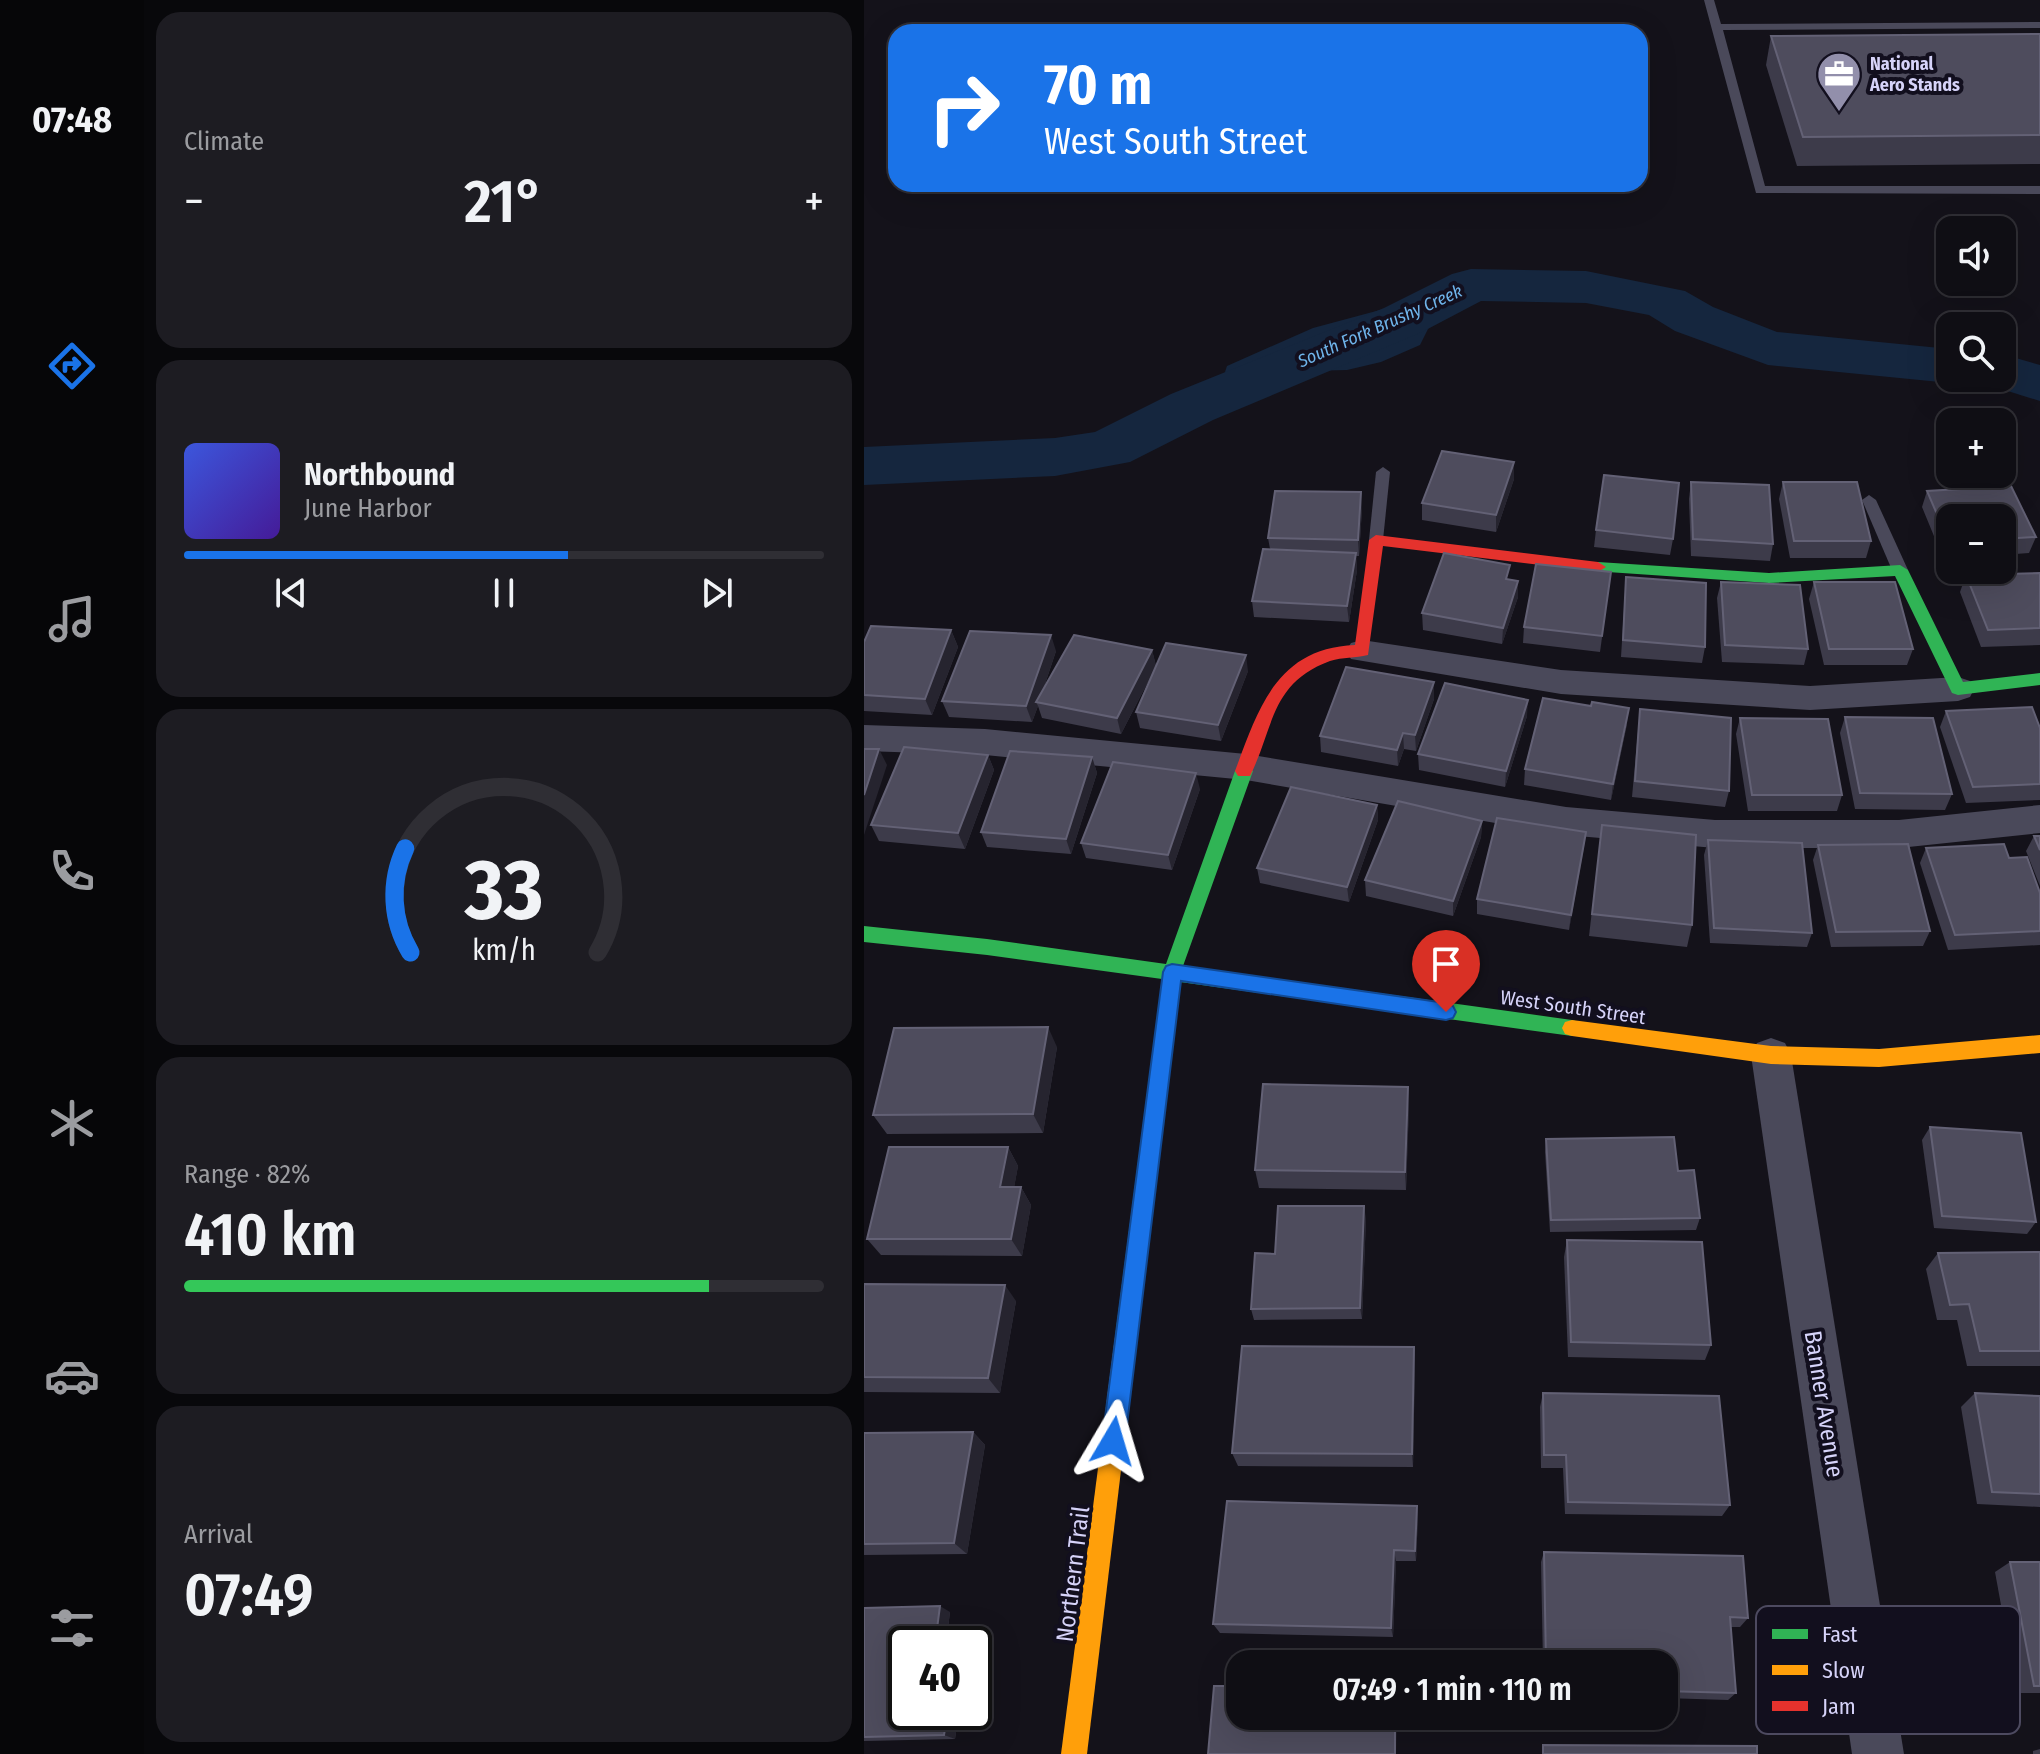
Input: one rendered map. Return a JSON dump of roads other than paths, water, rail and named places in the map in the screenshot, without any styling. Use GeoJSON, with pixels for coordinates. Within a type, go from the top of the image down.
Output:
{"type":"FeatureCollection","features":[{"type":"Feature","properties":{"kind":"street"},"geometry":{"type":"LineString","coordinates":[[1958,689],[1900,570],[1769,578],[1557,564],[1376,540],[1362,651],[1561,682],[1810,698],[1958,689],[2040,679]]}},
{"type":"Feature","properties":{"kind":"street","name":"Northern Trail"},"geometry":{"type":"LineString","coordinates":[[1074,1754],[1172,972],[1268,704],[1300,668],[1343,650],[1362,651]]}},
{"type":"Feature","properties":{"kind":"street"},"geometry":{"type":"LineString","coordinates":[[864,738],[985,742],[1246,767],[1566,821],[1715,834],[1899,834],[2040,819]]}},
{"type":"Feature","properties":{"kind":"street","name":"West South Street"},"geometry":{"type":"LineString","coordinates":[[864,934],[987,947],[1771,1055],[1879,1058],[2040,1044]]}},
{"type":"Feature","properties":{"kind":"street","name":"Banner Avenue"},"geometry":{"type":"LineString","coordinates":[[1771,1055],[1855,1606]]}},
{"type":"Feature","properties":{"kind":"street","name":"Banner Avenue"},"geometry":{"type":"LineString","coordinates":[[1875,1734],[1878,1754]]}},
{"type":"Feature","properties":{"kind":"lane"},"geometry":{"type":"LineString","coordinates":[[1709,0],[1760,190],[2040,190]]}},
{"type":"Feature","properties":{"kind":"lane"},"geometry":{"type":"LineString","coordinates":[[1717,27],[2040,25]]}},
{"type":"Feature","properties":{"kind":"lane"},"geometry":{"type":"LineString","coordinates":[[1376,540],[1383,472]]}},
{"type":"Feature","properties":{"kind":"lane"},"geometry":{"type":"LineString","coordinates":[[1869,500],[1900,570]]}},
{"type":"Feature","properties":{"kind":"water"},"geometry":{"type":"Polygon","coordinates":[[[1395,306],[1414,307],[1430,325],[1420,345],[1381,362],[1347,370],[1307,371],[1217,396],[1227,366],[1313,328],[1395,306]]]}},
{"type":"Feature","properties":{"kind":"waterway","name":"South Fork Brushy Creek"},"geometry":{"type":"LineString","coordinates":[[864,466],[1055,457],[1109,449],[1192,407],[1403,320],[1471,285],[1586,287],[1666,302],[1694,319],[1768,348],[1936,365]]}},
{"type":"Feature","properties":{"kind":"waterway","name":"South Fork Brushy Creek"},"geometry":{"type":"LineString","coordinates":[[2016,376],[2040,384]]}},
{"type":"Feature","properties":{"kind":"place","name":"National Aero Stands"},"geometry":{"type":"Point","coordinates":[1839,113]}}]}
